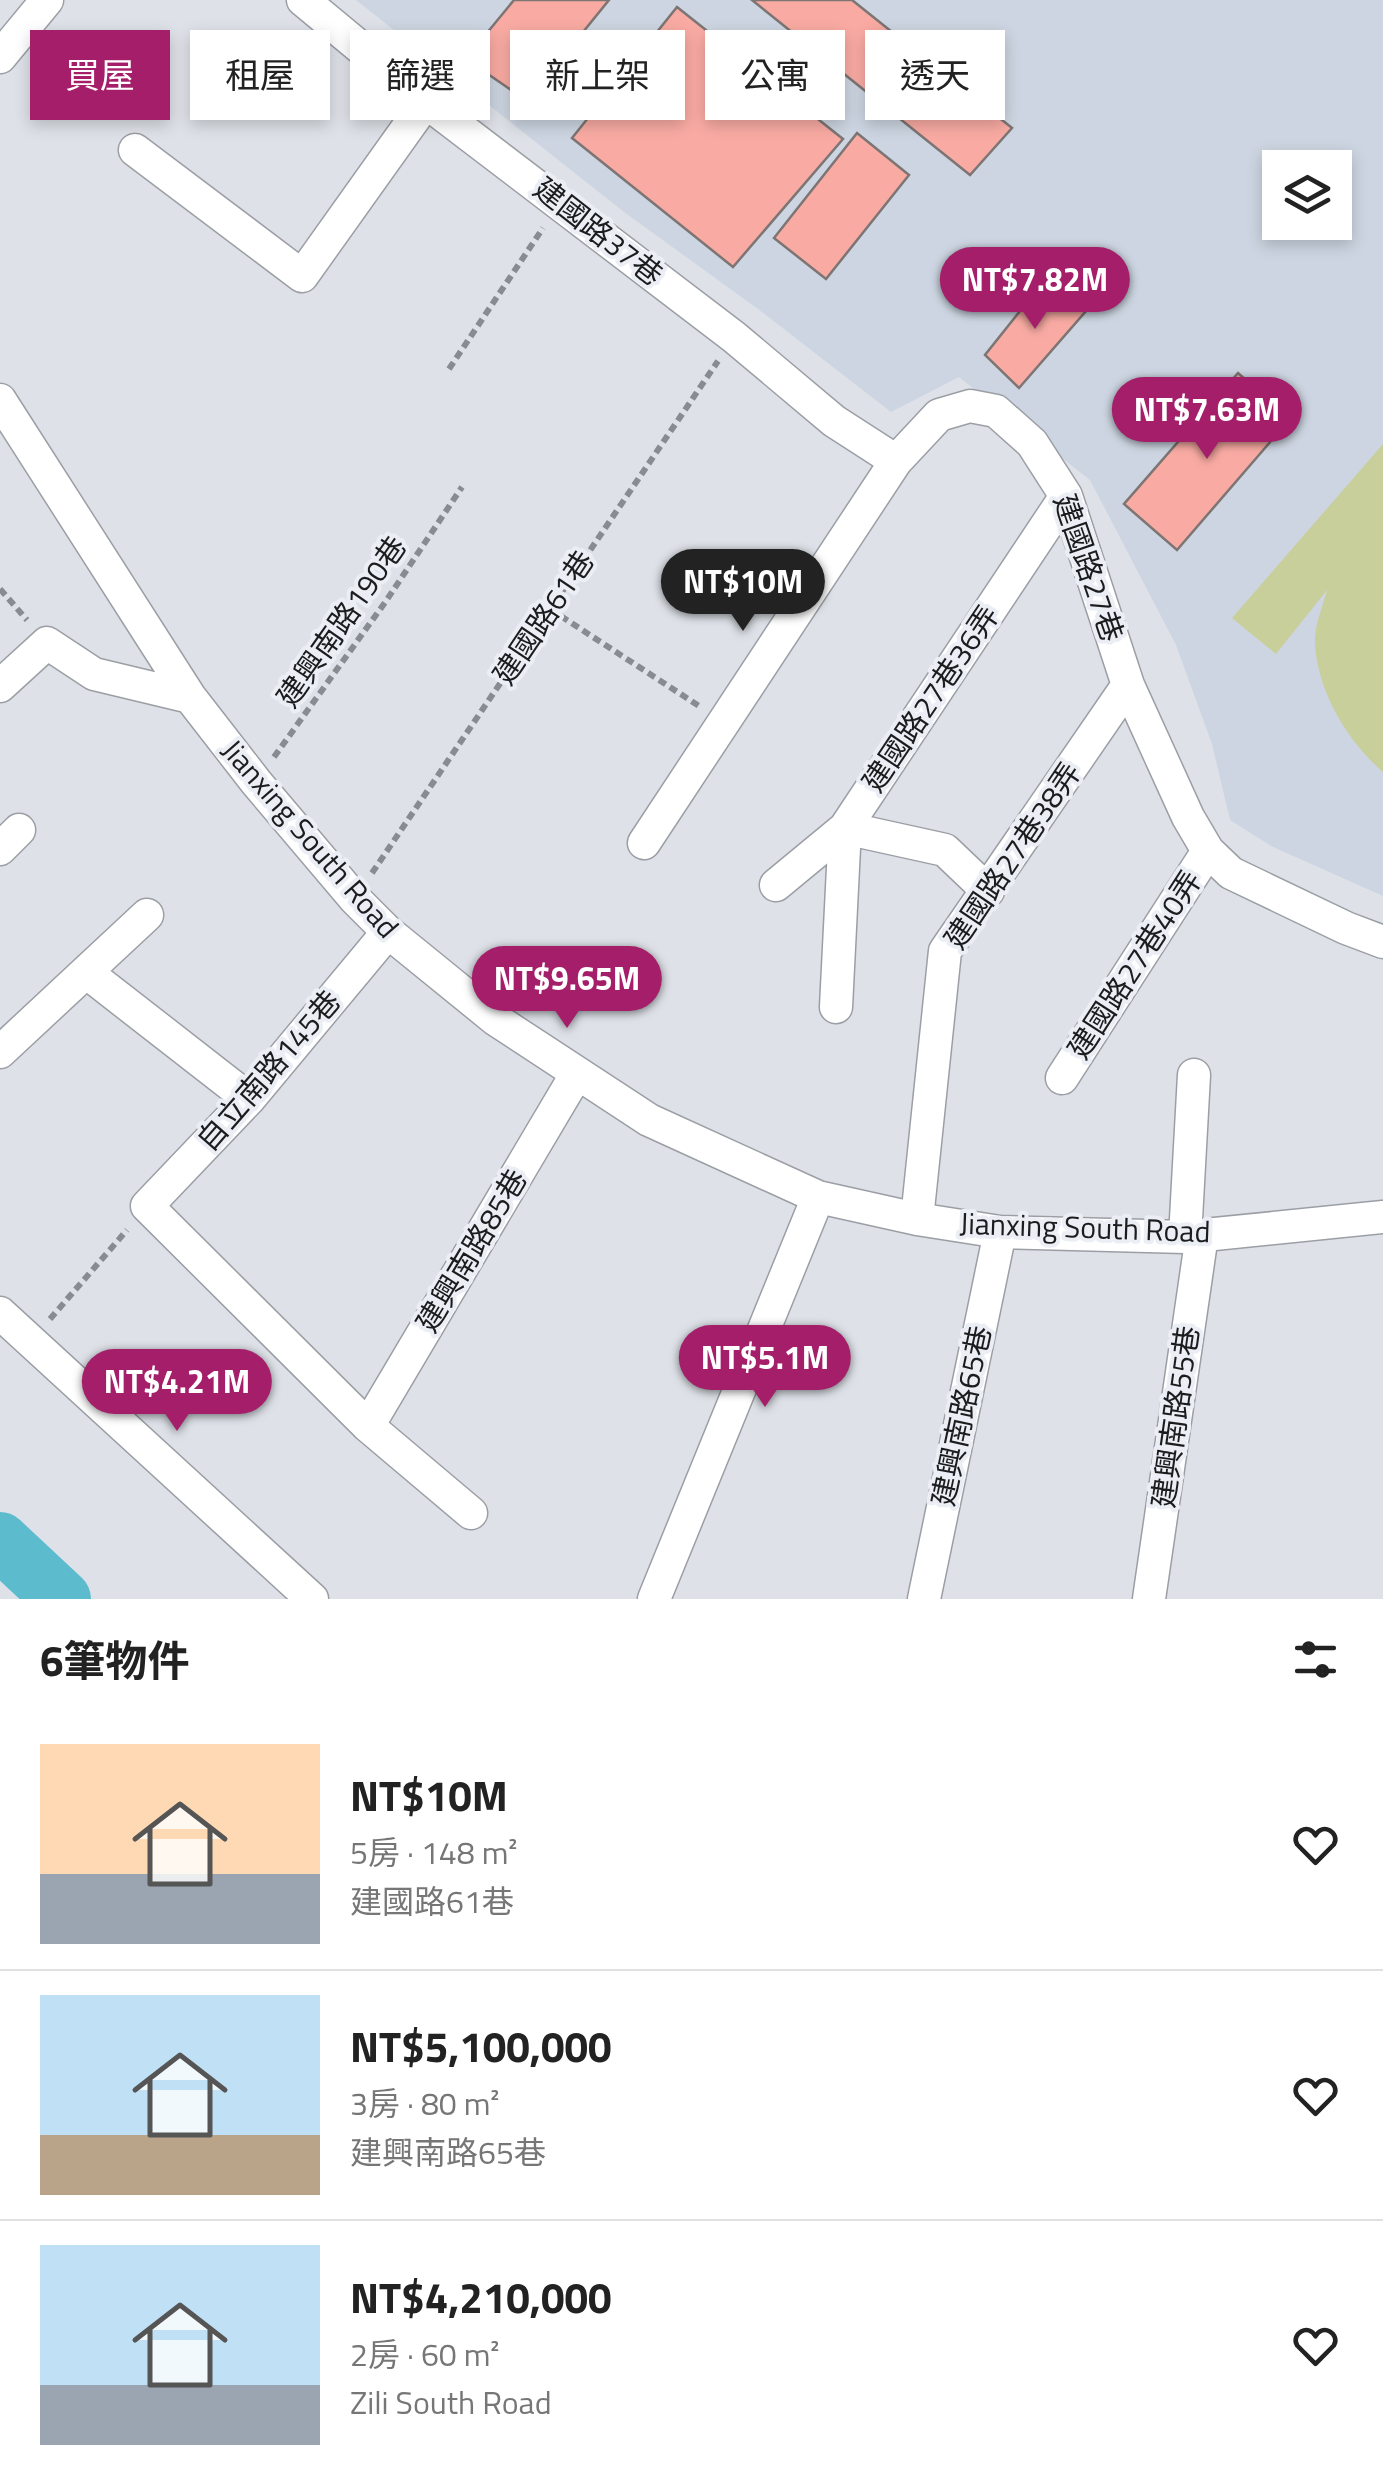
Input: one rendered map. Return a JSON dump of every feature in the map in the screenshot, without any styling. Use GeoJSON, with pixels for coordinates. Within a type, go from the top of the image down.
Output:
{"type":"FeatureCollection","features":[{"type":"Feature","properties":{"kind":"street"},"geometry":{"type":"LineString","coordinates":[[0,56],[48,0]]}},
{"type":"Feature","properties":{"kind":"street","name":"建國路37巷"},"geometry":{"type":"LineString","coordinates":[[303,0],[350,39]]}},
{"type":"Feature","properties":{"kind":"street"},"geometry":{"type":"LineString","coordinates":[[135,150],[302,276],[413,120]]}},
{"type":"Feature","properties":{"kind":"street","name":"建國路37巷"},"geometry":{"type":"LineString","coordinates":[[450,120],[734,337],[834,421],[896,461]]}},
{"type":"Feature","properties":{"kind":"street","name":"Jianxing South Road"},"geometry":{"type":"LineString","coordinates":[[0,400],[190,696],[354,899],[388,932],[494,1018],[649,1120],[818,1197],[916,1220],[1000,1232],[1193,1236],[1383,1217]]}},
{"type":"Feature","properties":{"kind":"street","name":"建國路27巷"},"geometry":{"type":"LineString","coordinates":[[896,461],[939,415],[970,406],[996,411],[1032,443],[1066,496],[1128,686],[1188,817],[1208,851]]}},
{"type":"Feature","properties":{"kind":"street"},"geometry":{"type":"LineString","coordinates":[[644,843],[896,461]]}},
{"type":"Feature","properties":{"kind":"street","name":"建國路27巷36弄"},"geometry":{"type":"LineString","coordinates":[[776,884],[845,828],[1066,496]]}},
{"type":"Feature","properties":{"kind":"street"},"geometry":{"type":"LineString","coordinates":[[0,686],[47,644],[94,674],[190,696]]}},
{"type":"Feature","properties":{"kind":"street","name":"建國路27巷38弄"},"geometry":{"type":"LineString","coordinates":[[916,1220],[945,951],[1128,686]]}},
{"type":"Feature","properties":{"kind":"street"},"geometry":{"type":"LineString","coordinates":[[836,1007],[845,828],[945,850],[988,892]]}},
{"type":"Feature","properties":{"kind":"street"},"geometry":{"type":"LineString","coordinates":[[1208,851],[1231,874],[1383,942]]}},
{"type":"Feature","properties":{"kind":"street","name":"建國路27巷40弄"},"geometry":{"type":"LineString","coordinates":[[1062,1078],[1208,851]]}},
{"type":"Feature","properties":{"kind":"street"},"geometry":{"type":"LineString","coordinates":[[0,1052],[148,916]]}},
{"type":"Feature","properties":{"kind":"street","name":"自立南路145巷"},"geometry":{"type":"LineString","coordinates":[[148,1206],[249,1099],[388,932]]}},
{"type":"Feature","properties":{"kind":"street"},"geometry":{"type":"LineString","coordinates":[[86,972],[249,1099]]}},
{"type":"Feature","properties":{"kind":"street","name":"建興南路55巷"},"geometry":{"type":"LineString","coordinates":[[1149,1599],[1193,1236],[1194,1074]]}},
{"type":"Feature","properties":{"kind":"street","name":"建興南路85巷"},"geometry":{"type":"LineString","coordinates":[[368,1426],[576,1075]]}},
{"type":"Feature","properties":{"kind":"street"},"geometry":{"type":"LineString","coordinates":[[654,1599],[818,1197]]}},
{"type":"Feature","properties":{"kind":"street"},"geometry":{"type":"LineString","coordinates":[[148,1206],[368,1426],[471,1513]]}},
{"type":"Feature","properties":{"kind":"street","name":"建興南路65巷"},"geometry":{"type":"LineString","coordinates":[[924,1599],[1000,1232]]}},
{"type":"Feature","properties":{"kind":"street"},"geometry":{"type":"LineString","coordinates":[[0,1313],[312,1599]]}},
{"type":"Feature","properties":{"kind":"path"},"geometry":{"type":"LineString","coordinates":[[450,369],[560,202]]}},
{"type":"Feature","properties":{"kind":"path","name":"建國路61巷"},"geometry":{"type":"LineString","coordinates":[[354,899],[734,337]]}},
{"type":"Feature","properties":{"kind":"path","name":"建興南路190巷"},"geometry":{"type":"LineString","coordinates":[[256,782],[462,487]]}},
{"type":"Feature","properties":{"kind":"path"},"geometry":{"type":"LineString","coordinates":[[550,608],[722,721]]}},
{"type":"Feature","properties":{"kind":"path"},"geometry":{"type":"LineString","coordinates":[[30,1343],[148,1206]]}},
{"type":"Feature","properties":{"kind":"shaded area"},"geometry":{"type":"Polygon","coordinates":[[[356,0],[1383,0],[1383,896],[1271,846],[1230,820],[1212,744],[1176,645],[1090,480],[959,377],[891,412],[624,212],[490,106],[490,30],[394,30],[356,0]]]}},
{"type":"Feature","properties":{"kind":"green space"},"geometry":{"type":"Polygon","coordinates":[[[1383,444],[1383,772],[1347,731],[1322,679],[1315,636],[1327,590],[1276,654],[1232,618],[1383,444]]]}},
{"type":"Feature","properties":{"kind":"building"},"geometry":{"type":"Polygon","coordinates":[[[514,0],[609,0],[585,30],[510,30],[510,89],[490,75],[489,30],[514,0]]]}},
{"type":"Feature","properties":{"kind":"building"},"geometry":{"type":"Polygon","coordinates":[[[752,0],[852,0],[890,30],[865,30],[865,91],[845,75],[845,30],[789,30],[752,0]]]}},
{"type":"Feature","properties":{"kind":"building"},"geometry":{"type":"Polygon","coordinates":[[[677,7],[706,30],[705,120],[819,120],[843,139],[733,267],[572,138],[586,120],[685,120],[685,30],[659,30],[677,7]]]}},
{"type":"Feature","properties":{"kind":"building"},"geometry":{"type":"Polygon","coordinates":[[[901,120],[1002,120],[1012,128],[970,175],[901,120]]]}},
{"type":"Feature","properties":{"kind":"building"},"geometry":{"type":"Polygon","coordinates":[[[857,133],[909,175],[826,279],[774,238],[857,133]]]}},
{"type":"Feature","properties":{"kind":"building"},"geometry":{"type":"Polygon","coordinates":[[[1047,277],[1086,311],[1019,388],[985,355],[1047,277]]]}},
{"type":"Feature","properties":{"kind":"building"},"geometry":{"type":"Polygon","coordinates":[[[1238,373],[1290,419],[1177,550],[1124,504],[1238,373]]]}},
{"type":"Feature","properties":{"kind":"waterway"},"geometry":{"type":"LineString","coordinates":[[0,1541],[62,1599]]}}]}
